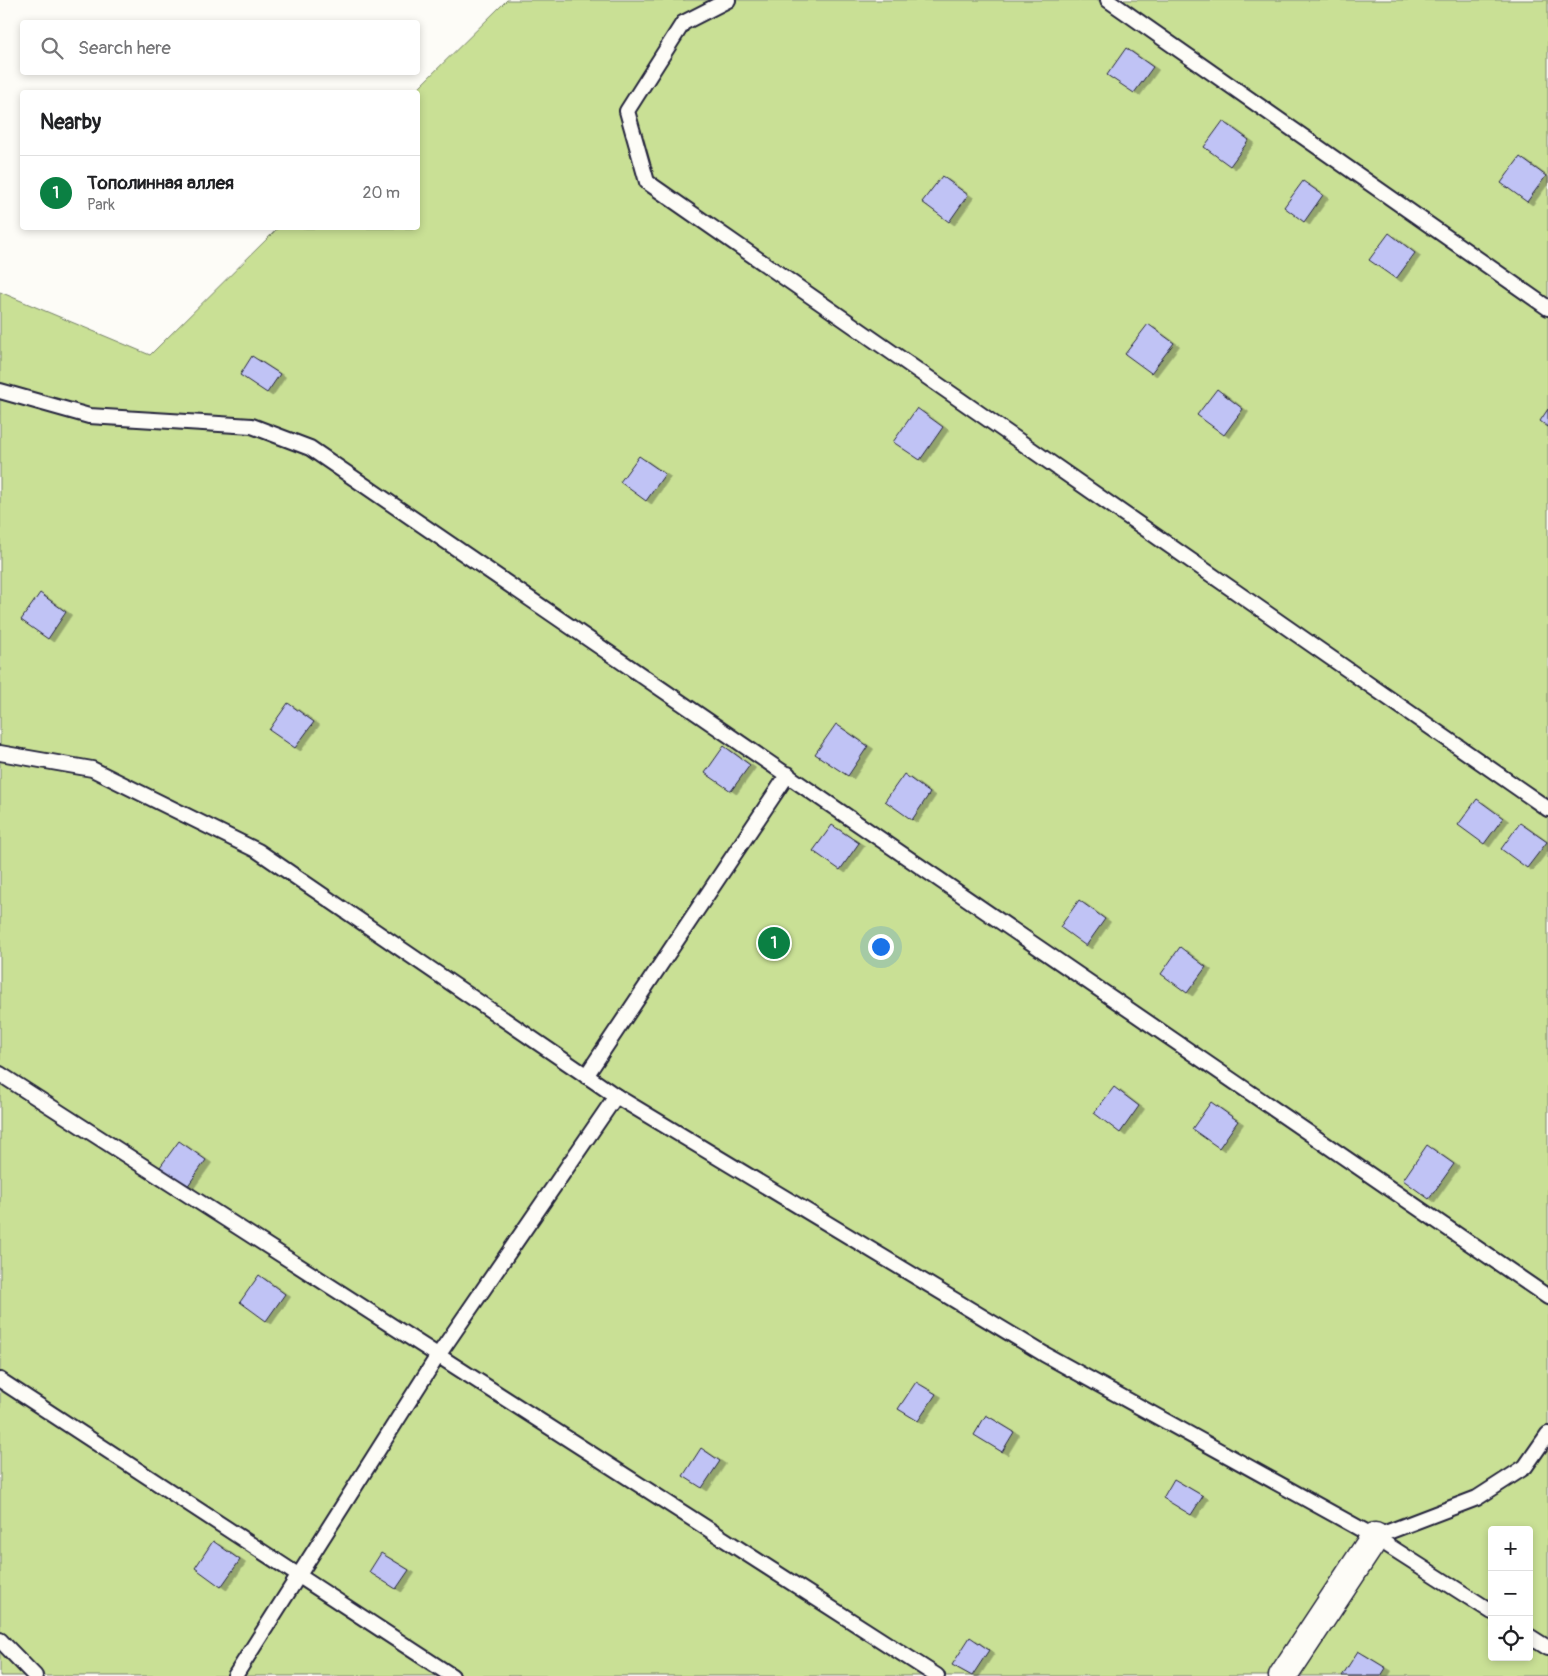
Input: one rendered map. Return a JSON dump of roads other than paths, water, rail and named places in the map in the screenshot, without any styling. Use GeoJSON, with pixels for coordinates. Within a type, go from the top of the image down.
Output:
{"type":"FeatureCollection","features":[{"type":"Feature","properties":{"kind":"street"},"geometry":{"type":"LineString","coordinates":[[1283,1676],[1375,1537]]}},
{"type":"Feature","properties":{"kind":"lane"},"geometry":{"type":"LineString","coordinates":[[728,0],[683,23],[627,111],[647,182],[1548,809]]}},
{"type":"Feature","properties":{"kind":"lane"},"geometry":{"type":"LineString","coordinates":[[1108,0],[1548,308]]}},
{"type":"Feature","properties":{"kind":"lane"},"geometry":{"type":"LineString","coordinates":[[0,391],[88,416],[252,426],[310,448],[1548,1297]]}},
{"type":"Feature","properties":{"kind":"lane"},"geometry":{"type":"LineString","coordinates":[[0,753],[92,769],[258,852],[616,1096],[1044,1354],[1375,1537],[1488,1609]]}},
{"type":"Feature","properties":{"kind":"lane"},"geometry":{"type":"LineString","coordinates":[[586,1076],[788,774]]}},
{"type":"Feature","properties":{"kind":"lane"},"geometry":{"type":"LineString","coordinates":[[0,1074],[437,1357],[936,1676]]}},
{"type":"Feature","properties":{"kind":"lane"},"geometry":{"type":"LineString","coordinates":[[235,1676],[437,1357],[616,1096]]}},
{"type":"Feature","properties":{"kind":"lane"},"geometry":{"type":"LineString","coordinates":[[0,1380],[452,1676]]}},
{"type":"Feature","properties":{"kind":"lane"},"geometry":{"type":"LineString","coordinates":[[1375,1537],[1477,1498],[1525,1467],[1548,1434]]}},
{"type":"Feature","properties":{"kind":"lane"},"geometry":{"type":"LineString","coordinates":[[1533,1639],[1548,1648]]}},
{"type":"Feature","properties":{"kind":"lane"},"geometry":{"type":"LineString","coordinates":[[0,1640],[35,1676]]}},
{"type":"Feature","properties":{"kind":"place","name":"Тополинная аллея"},"geometry":{"type":"Point","coordinates":[774,943]}}]}
